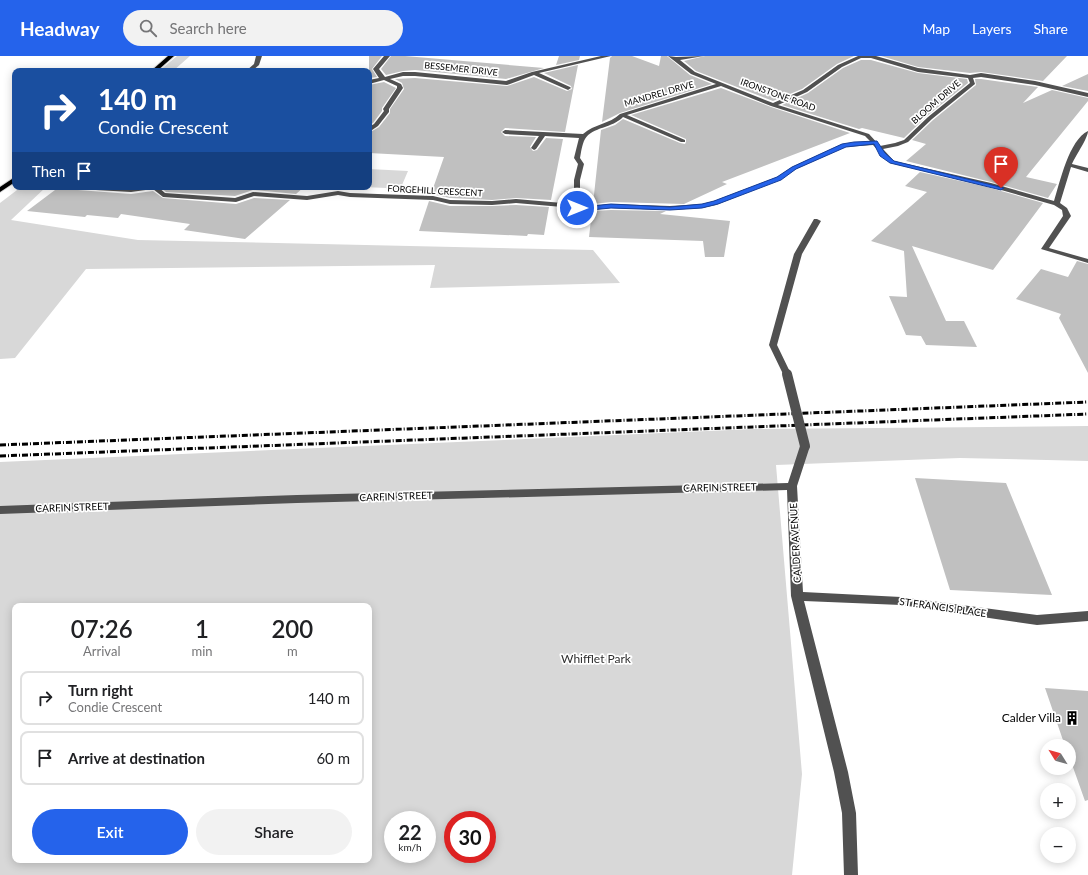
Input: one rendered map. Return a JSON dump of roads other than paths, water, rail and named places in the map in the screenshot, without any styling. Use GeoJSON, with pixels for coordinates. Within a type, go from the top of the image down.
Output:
{"type":"FeatureCollection","features":[{"type":"Feature","properties":{"kind":"main road"},"geometry":{"type":"LineString","coordinates":[[157,68],[171,56]]}},
{"type":"Feature","properties":{"kind":"main road"},"geometry":{"type":"LineString","coordinates":[[0,190],[12,181]]}},
{"type":"Feature","properties":{"kind":"street"},"geometry":{"type":"LineString","coordinates":[[252,68],[256,65],[259,56]]}},
{"type":"Feature","properties":{"kind":"street"},"geometry":{"type":"LineString","coordinates":[[372,128],[387,111],[386,109],[400,88],[399,86],[381,77],[376,69],[387,56]]}},
{"type":"Feature","properties":{"kind":"street","name":"BESSEMER DRIVE"},"geometry":{"type":"LineString","coordinates":[[385,79],[403,74],[416,74],[507,83],[534,73],[608,56]]}},
{"type":"Feature","properties":{"kind":"street"},"geometry":{"type":"LineString","coordinates":[[673,58],[701,56]]}},
{"type":"Feature","properties":{"kind":"street"},"geometry":{"type":"LineString","coordinates":[[773,105],[806,91],[840,66],[860,57],[871,56]]}},
{"type":"Feature","properties":{"kind":"street","name":"BLOOM DRIVE"},"geometry":{"type":"LineString","coordinates":[[871,56],[904,67],[970,77],[973,83],[930,118],[906,141],[896,145],[877,145]]}},
{"type":"Feature","properties":{"kind":"street","name":"IRONSTONE ROAD"},"geometry":{"type":"LineString","coordinates":[[673,58],[693,73],[773,105],[867,135],[877,145],[882,154],[892,162],[988,184],[1056,204]]}},
{"type":"Feature","properties":{"kind":"street"},"geometry":{"type":"LineString","coordinates":[[534,73],[568,88]]}},
{"type":"Feature","properties":{"kind":"street"},"geometry":{"type":"LineString","coordinates":[[970,77],[981,75],[1034,83],[1088,95]]}},
{"type":"Feature","properties":{"kind":"street"},"geometry":{"type":"LineString","coordinates":[[372,81],[385,79]]}},
{"type":"Feature","properties":{"kind":"street","name":"MANDREL DRIVE"},"geometry":{"type":"LineString","coordinates":[[585,136],[590,131],[616,121],[622,115],[723,84]]}},
{"type":"Feature","properties":{"kind":"street"},"geometry":{"type":"LineString","coordinates":[[622,115],[682,142]]}},
{"type":"Feature","properties":{"kind":"street"},"geometry":{"type":"LineString","coordinates":[[504,132],[585,136]]}},
{"type":"Feature","properties":{"kind":"street"},"geometry":{"type":"LineString","coordinates":[[1088,133],[1080,140],[1069,165],[1056,204],[1065,209],[1067,216],[1045,249],[1088,261]]}},
{"type":"Feature","properties":{"kind":"street"},"geometry":{"type":"LineString","coordinates":[[534,148],[542,135]]}},
{"type":"Feature","properties":{"kind":"street"},"geometry":{"type":"LineString","coordinates":[[577,208],[577,180],[581,164],[578,158],[582,138],[585,136]]}},
{"type":"Feature","properties":{"kind":"street","name":"FORGEHILL CRESCENT"},"geometry":{"type":"LineString","coordinates":[[157,190],[162,195],[236,200],[253,194],[307,198],[336,190],[350,196],[433,198],[450,202],[492,203],[516,201],[577,208],[611,206],[670,208],[702,206],[716,203],[779,178],[794,168],[844,145],[877,145]]}},
{"type":"Feature","properties":{"kind":"street"},"geometry":{"type":"LineString","coordinates":[[1069,165],[1088,170]]}},
{"type":"Feature","properties":{"kind":"street","name":"CALDER AVENUE"},"geometry":{"type":"LineString","coordinates":[[817,221],[812,234],[798,254],[773,344],[787,374],[805,446],[792,486],[797,596],[843,779],[849,813],[851,875]]}},
{"type":"Feature","properties":{"kind":"street","name":"CARFIN STREET"},"geometry":{"type":"LineString","coordinates":[[0,510],[297,499],[792,486]]}},
{"type":"Feature","properties":{"kind":"street","name":"ST FRANCIS PLACE"},"geometry":{"type":"LineString","coordinates":[[797,596],[901,601],[1037,620],[1088,616]]}},
{"type":"Feature","properties":{"kind":"railway"},"geometry":{"type":"LineString","coordinates":[[0,445],[1088,402]]}},
{"type":"Feature","properties":{"kind":"railway"},"geometry":{"type":"LineString","coordinates":[[0,456],[1088,414]]}},
{"type":"Feature","properties":{"kind":"place","name":"Calder Villa"},"geometry":{"type":"Point","coordinates":[1072,718]}},
{"type":"Feature","properties":{"kind":"park label","name":"Whifflet Park"},"geometry":{"type":"Point","coordinates":[596,659]}}]}
